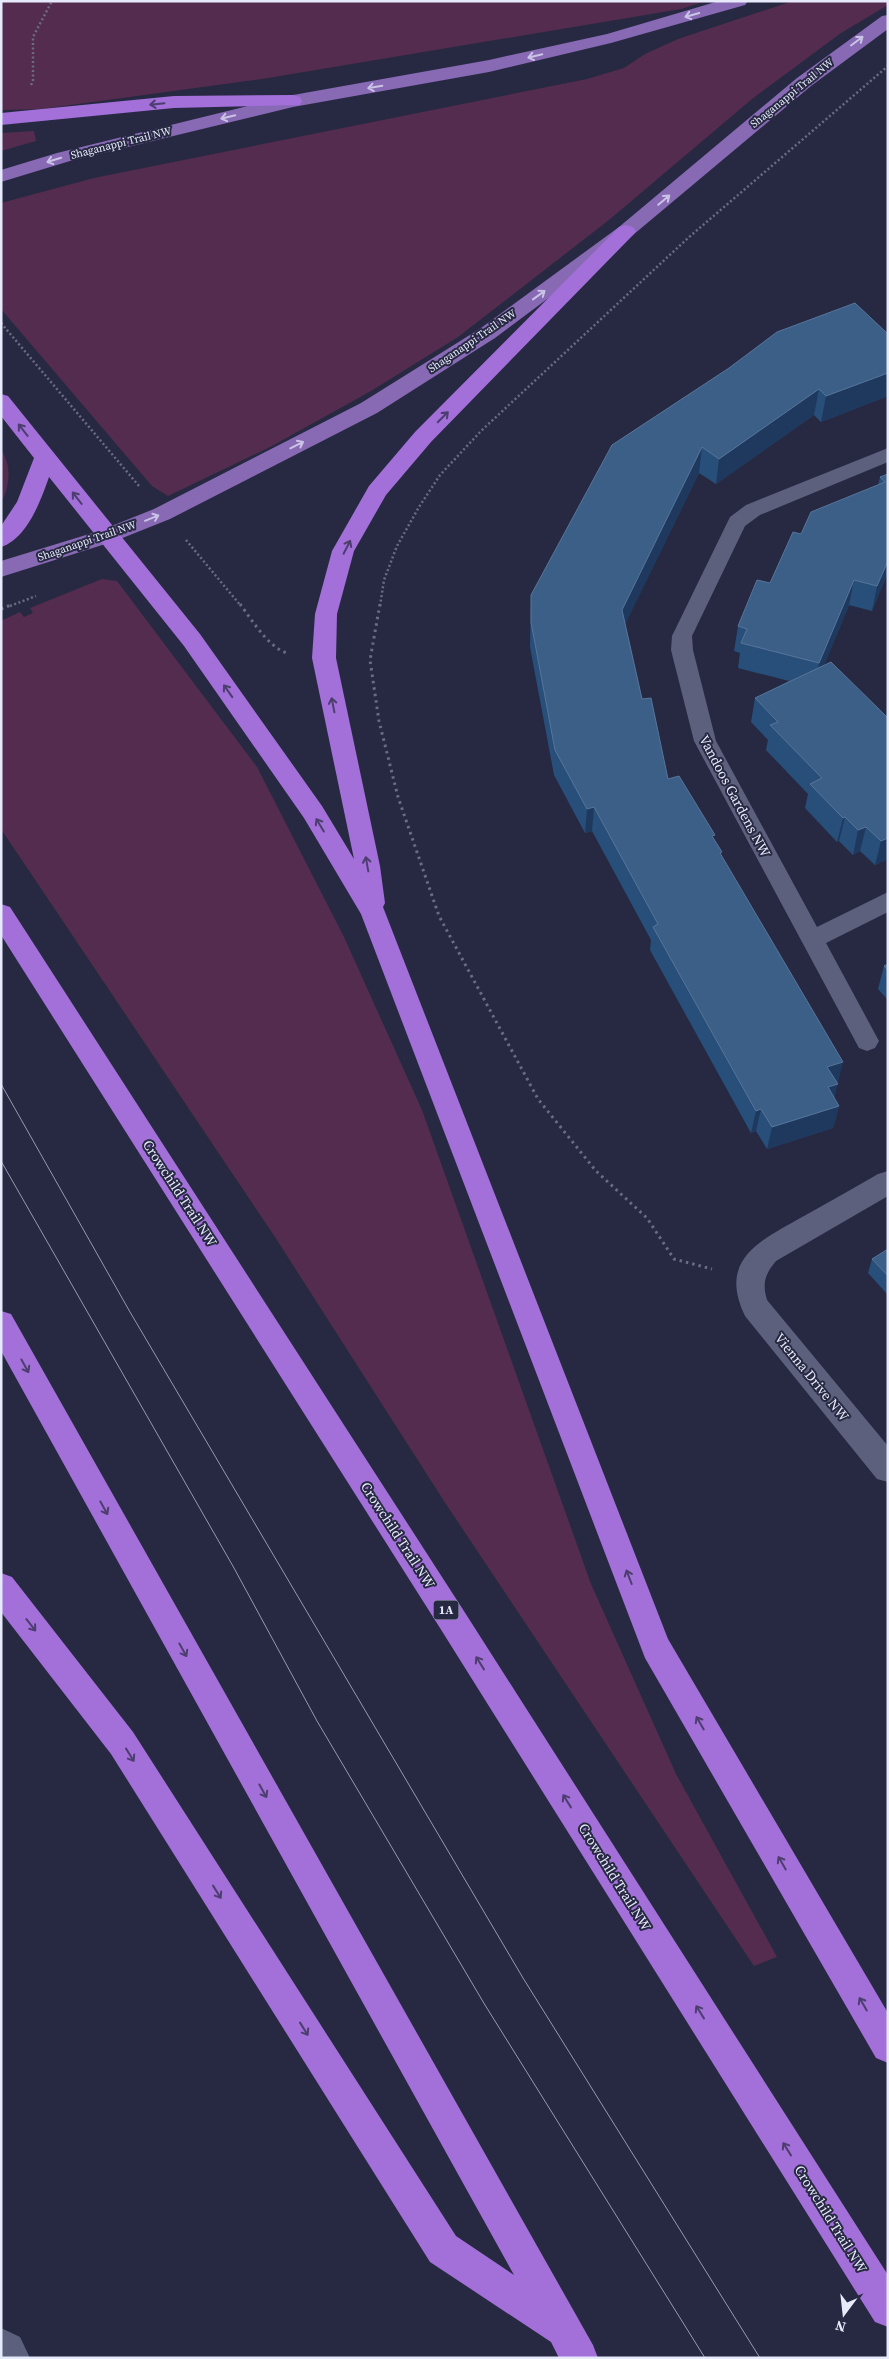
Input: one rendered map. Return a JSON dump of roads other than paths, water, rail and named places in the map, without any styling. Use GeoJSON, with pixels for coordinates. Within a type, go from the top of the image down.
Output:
{"type":"FeatureCollection","features":[{"type":"Feature","properties":{"kind":"highway"},"geometry":{"type":"LineString","coordinates":[[1,119],[174,102],[293,101]]}},
{"type":"Feature","properties":{"kind":"highway"},"geometry":{"type":"LineString","coordinates":[[373,912],[368,866],[324,658],[326,614],[343,552],[377,491],[422,437],[626,231]]}},
{"type":"Feature","properties":{"kind":"highway"},"geometry":{"type":"LineString","coordinates":[[1,401],[192,640],[313,812],[373,912],[656,1647],[888,2046]]}},
{"type":"Feature","properties":{"kind":"highway"},"geometry":{"type":"LineString","coordinates":[[1,538],[12,529],[33,493],[45,458]]}},
{"type":"Feature","properties":{"kind":"highway","name":"Crowchild Trail NW"},"geometry":{"type":"LineString","coordinates":[[1,914],[451,1618],[888,2309]]}},
{"type":"Feature","properties":{"kind":"highway"},"geometry":{"type":"LineString","coordinates":[[1,1323],[562,2329],[580,2358]]}},
{"type":"Feature","properties":{"kind":"highway"},"geometry":{"type":"LineString","coordinates":[[1,1587],[122,1743],[443,2249],[562,2329]]}},
{"type":"Feature","properties":{"kind":"main road","name":"Shaganappi Trail NW"},"geometry":{"type":"LineString","coordinates":[[1,176],[64,157],[293,101],[489,66],[611,38],[739,1]]}},
{"type":"Feature","properties":{"kind":"main road","name":"Shaganappi Trail NW"},"geometry":{"type":"LineString","coordinates":[[1,569],[107,536],[162,514],[369,408],[488,332],[626,231],[804,82],[888,20]]}},
{"type":"Feature","properties":{"kind":"street","name":"Vienna Drive NW"},"geometry":{"type":"LineString","coordinates":[[888,1182],[766,1252],[754,1266],[748,1291],[755,1307],[888,1470]]}},
{"type":"Feature","properties":{"kind":"street"},"geometry":{"type":"LineString","coordinates":[[1,2346],[7,2350],[12,2358]]}},
{"type":"Feature","properties":{"kind":"lane","name":"Vandoos Gardens NW"},"geometry":{"type":"LineString","coordinates":[[867,1041],[705,741],[682,650],[682,636],[737,522],[753,510],[888,454]]}},
{"type":"Feature","properties":{"kind":"lane"},"geometry":{"type":"LineString","coordinates":[[812,940],[888,901]]}},
{"type":"Feature","properties":{"kind":"tram line"},"geometry":{"type":"LineString","coordinates":[[1,1084],[130,1312],[523,1978],[760,2358]]}},
{"type":"Feature","properties":{"kind":"tram line"},"geometry":{"type":"LineString","coordinates":[[1,1161],[234,1568],[317,1721],[485,2005],[705,2358]]}}]}
